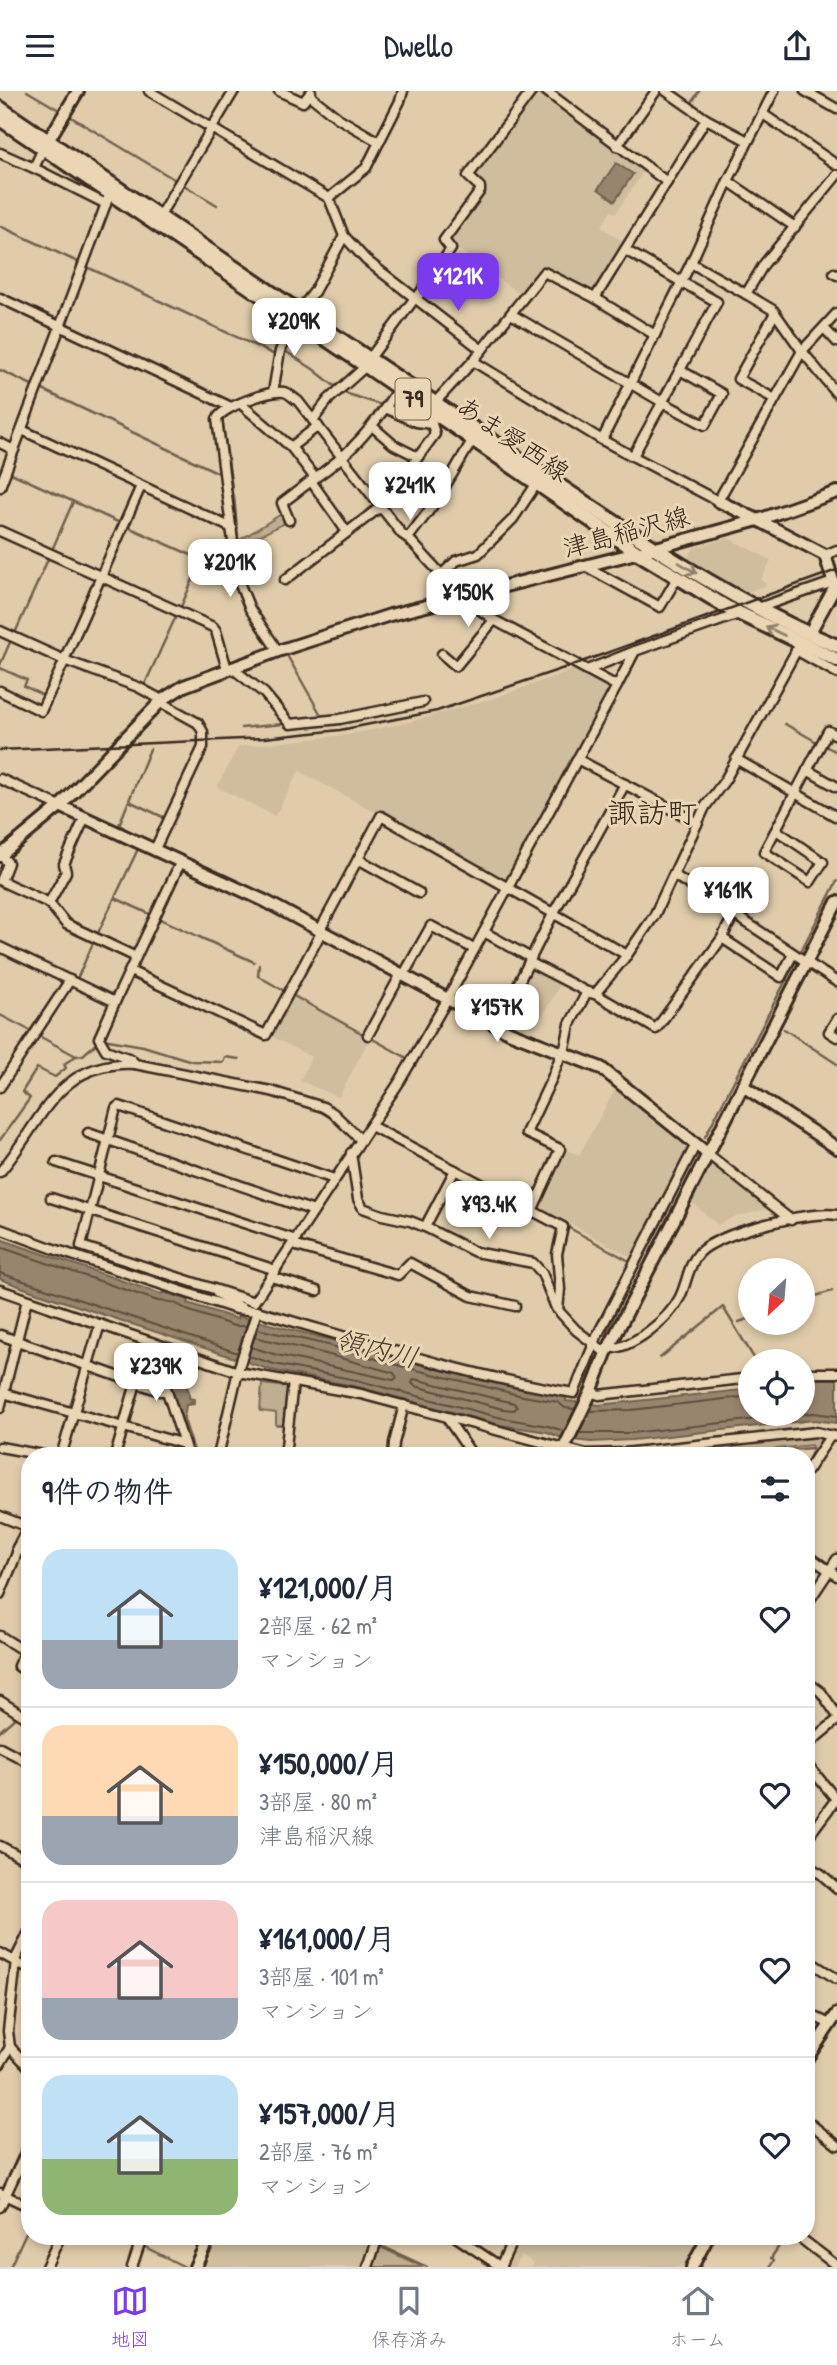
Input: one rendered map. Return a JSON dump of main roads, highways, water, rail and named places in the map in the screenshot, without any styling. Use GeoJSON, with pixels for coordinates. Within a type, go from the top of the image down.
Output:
{"type":"FeatureCollection","features":[{"type":"Feature","properties":{"kind":"main road","name":"あま愛西線"},"geometry":{"type":"LineString","coordinates":[[0,108],[108,198],[296,314],[431,406],[656,548],[758,608],[802,643],[837,646]]}},
{"type":"Feature","properties":{"kind":"main road","name":"あま愛西線"},"geometry":{"type":"LineString","coordinates":[[0,119],[46,144],[160,215],[296,314]]}},
{"type":"Feature","properties":{"kind":"main road","name":"あま愛西線"},"geometry":{"type":"LineString","coordinates":[[368,362],[398,389],[431,406],[473,439],[638,553],[740,614],[837,660]]}},
{"type":"Feature","properties":{"kind":"water"},"geometry":{"type":"Polygon","coordinates":[[[616,163],[633,174],[615,201],[598,189],[616,163]]]}},
{"type":"Feature","properties":{"kind":"water"},"geometry":{"type":"Polygon","coordinates":[[[0,1239],[161,1294],[163,1292],[189,1300],[188,1303],[237,1319],[238,1316],[525,1390],[566,1396],[566,1401],[582,1400],[598,1405],[738,1390],[738,1426],[759,1426],[632,1440],[591,1442],[565,1439],[547,1432],[501,1425],[354,1386],[271,1370],[0,1279],[0,1239]]]}},
{"type":"Feature","properties":{"kind":"water"},"geometry":{"type":"Polygon","coordinates":[[[170,1370],[182,1375],[189,1398],[194,1399],[189,1402],[194,1404],[186,1405],[184,1419],[193,1447],[189,1447],[164,1371],[170,1370]]]}},
{"type":"Feature","properties":{"kind":"water"},"geometry":{"type":"Polygon","coordinates":[[[815,1379],[837,1379],[837,1423],[815,1420],[815,1379]]]}},
{"type":"Feature","properties":{"kind":"waterway"},"geometry":{"type":"LineString","coordinates":[[27,91],[59,110]]}},
{"type":"Feature","properties":{"kind":"waterway"},"geometry":{"type":"LineString","coordinates":[[691,104],[699,91]]}},
{"type":"Feature","properties":{"kind":"waterway"},"geometry":{"type":"LineString","coordinates":[[71,117],[177,181]]}},
{"type":"Feature","properties":{"kind":"waterway"},"geometry":{"type":"LineString","coordinates":[[182,184],[217,205]]}},
{"type":"Feature","properties":{"kind":"waterway"},"geometry":{"type":"LineString","coordinates":[[0,226],[80,263]]}},
{"type":"Feature","properties":{"kind":"waterway"},"geometry":{"type":"LineString","coordinates":[[87,267],[275,355]]}},
{"type":"Feature","properties":{"kind":"waterway"},"geometry":{"type":"LineString","coordinates":[[285,351],[337,388]]}},
{"type":"Feature","properties":{"kind":"waterway"},"geometry":{"type":"LineString","coordinates":[[0,370],[34,386]]}},
{"type":"Feature","properties":{"kind":"waterway"},"geometry":{"type":"LineString","coordinates":[[43,390],[221,474]]}},
{"type":"Feature","properties":{"kind":"waterway"},"geometry":{"type":"LineString","coordinates":[[342,392],[384,406]]}},
{"type":"Feature","properties":{"kind":"waterway"},"geometry":{"type":"LineString","coordinates":[[222,418],[232,488]]}},
{"type":"Feature","properties":{"kind":"waterway"},"geometry":{"type":"LineString","coordinates":[[11,473],[120,523]]}},
{"type":"Feature","properties":{"kind":"waterway"},"geometry":{"type":"LineString","coordinates":[[234,496],[242,582]]}},
{"type":"Feature","properties":{"kind":"waterway"},"geometry":{"type":"LineString","coordinates":[[52,550],[73,502]]}},
{"type":"Feature","properties":{"kind":"waterway"},"geometry":{"type":"LineString","coordinates":[[128,527],[234,574]]}},
{"type":"Feature","properties":{"kind":"waterway"},"geometry":{"type":"LineString","coordinates":[[15,633],[49,557]]}},
{"type":"Feature","properties":{"kind":"waterway"},"geometry":{"type":"LineString","coordinates":[[180,609],[201,561]]}},
{"type":"Feature","properties":{"kind":"waterway"},"geometry":{"type":"LineString","coordinates":[[144,686],[177,614]]}},
{"type":"Feature","properties":{"kind":"waterway"},"geometry":{"type":"LineString","coordinates":[[259,616],[279,645]]}},
{"type":"Feature","properties":{"kind":"waterway"},"geometry":{"type":"LineString","coordinates":[[0,665],[11,640]]}},
{"type":"Feature","properties":{"kind":"waterway"},"geometry":{"type":"LineString","coordinates":[[288,657],[321,715]]}},
{"type":"Feature","properties":{"kind":"waterway"},"geometry":{"type":"LineString","coordinates":[[0,668],[27,680],[24,686],[44,696]]}},
{"type":"Feature","properties":{"kind":"waterway"},"geometry":{"type":"LineString","coordinates":[[241,728],[283,724]]}},
{"type":"Feature","properties":{"kind":"waterway"},"geometry":{"type":"LineString","coordinates":[[785,724],[817,742]]}},
{"type":"Feature","properties":{"kind":"waterway"},"geometry":{"type":"LineString","coordinates":[[827,747],[837,752]]}},
{"type":"Feature","properties":{"kind":"waterway"},"geometry":{"type":"LineString","coordinates":[[124,830],[119,825],[150,749]]}},
{"type":"Feature","properties":{"kind":"waterway"},"geometry":{"type":"LineString","coordinates":[[129,801],[165,818]]}},
{"type":"Feature","properties":{"kind":"waterway"},"geometry":{"type":"LineString","coordinates":[[97,935],[138,849]]}},
{"type":"Feature","properties":{"kind":"waterway"},"geometry":{"type":"LineString","coordinates":[[705,1137],[837,881]]}},
{"type":"Feature","properties":{"kind":"waterway"},"geometry":{"type":"LineString","coordinates":[[115,898],[152,915]]}},
{"type":"Feature","properties":{"kind":"waterway"},"geometry":{"type":"LineString","coordinates":[[158,918],[254,962]]}},
{"type":"Feature","properties":{"kind":"waterway"},"geometry":{"type":"LineString","coordinates":[[67,976],[77,979],[94,941]]}},
{"type":"Feature","properties":{"kind":"waterway"},"geometry":{"type":"LineString","coordinates":[[259,965],[258,976],[286,992]]}},
{"type":"Feature","properties":{"kind":"waterway"},"geometry":{"type":"LineString","coordinates":[[30,1031],[62,983]]}},
{"type":"Feature","properties":{"kind":"waterway"},"geometry":{"type":"LineString","coordinates":[[292,995],[363,1034]]}},
{"type":"Feature","properties":{"kind":"waterway"},"geometry":{"type":"LineString","coordinates":[[0,1015],[29,1030]]}},
{"type":"Feature","properties":{"kind":"waterway"},"geometry":{"type":"LineString","coordinates":[[784,1029],[837,1064]]}},
{"type":"Feature","properties":{"kind":"waterway"},"geometry":{"type":"LineString","coordinates":[[39,1036],[76,1056],[83,1055],[98,1042]]}},
{"type":"Feature","properties":{"kind":"waterway"},"geometry":{"type":"LineString","coordinates":[[371,1038],[407,1058]]}},
{"type":"Feature","properties":{"kind":"waterway"},"geometry":{"type":"LineString","coordinates":[[103,1039],[143,1046],[192,1061],[223,1062],[225,1057],[239,1059]]}},
{"type":"Feature","properties":{"kind":"waterway"},"geometry":{"type":"LineString","coordinates":[[0,1140],[30,1098],[22,1092],[37,1068],[55,1077],[66,1068],[64,1064],[76,1056]]}},
{"type":"Feature","properties":{"kind":"waterway"},"geometry":{"type":"LineString","coordinates":[[383,1126],[475,1176]]}},
{"type":"Feature","properties":{"kind":"waterway"},"geometry":{"type":"LineString","coordinates":[[688,1167],[695,1155]]}},
{"type":"Feature","properties":{"kind":"waterway"},"geometry":{"type":"LineString","coordinates":[[564,1225],[631,1262]]}},
{"type":"Feature","properties":{"kind":"waterway"},"geometry":{"type":"LineString","coordinates":[[605,1335],[650,1242]]}},
{"type":"Feature","properties":{"kind":"waterway"},"geometry":{"type":"LineString","coordinates":[[816,1296],[832,1291]]}},
{"type":"Feature","properties":{"kind":"waterway"},"geometry":{"type":"LineString","coordinates":[[660,1358],[723,1307],[749,1349]]}},
{"type":"Feature","properties":{"kind":"waterway"},"geometry":{"type":"LineString","coordinates":[[585,1383],[595,1358]]}},
{"type":"Feature","properties":{"kind":"waterway"},"geometry":{"type":"LineString","coordinates":[[0,1731],[17,1716]]}},
{"type":"Feature","properties":{"kind":"waterway"},"geometry":{"type":"LineString","coordinates":[[10,2267],[21,2243]]}},
{"type":"Feature","properties":{"kind":"waterway"},"geometry":{"type":"LineString","coordinates":[[51,2267],[61,2245]]}},
{"type":"Feature","properties":{"kind":"waterway"},"geometry":{"type":"LineString","coordinates":[[210,2253],[214,2245]]}},
{"type":"Feature","properties":{"kind":"waterway"},"geometry":{"type":"LineString","coordinates":[[379,2245],[427,2267]]}},
{"type":"Feature","properties":{"kind":"waterway"},"geometry":{"type":"LineString","coordinates":[[770,2267],[774,2260],[771,2258],[780,2245]]}},
{"type":"Feature","properties":{"kind":"waterway"},"geometry":{"type":"LineString","coordinates":[[143,2246],[185,2267]]}},
{"type":"Feature","properties":{"kind":"waterway"},"geometry":{"type":"LineString","coordinates":[[203,2267],[205,2263]]}},
{"type":"Feature","properties":{"kind":"railway"},"geometry":{"type":"LineString","coordinates":[[0,750],[264,738],[340,730],[437,711],[837,570]]}},
{"type":"Feature","properties":{"kind":"district","name":"諏訪町"},"geometry":{"type":"Point","coordinates":[652,813]}},
{"type":"Feature","properties":{"kind":"water label","name":"領内川"},"geometry":{"type":"Point","coordinates":[377,1348]}}]}
